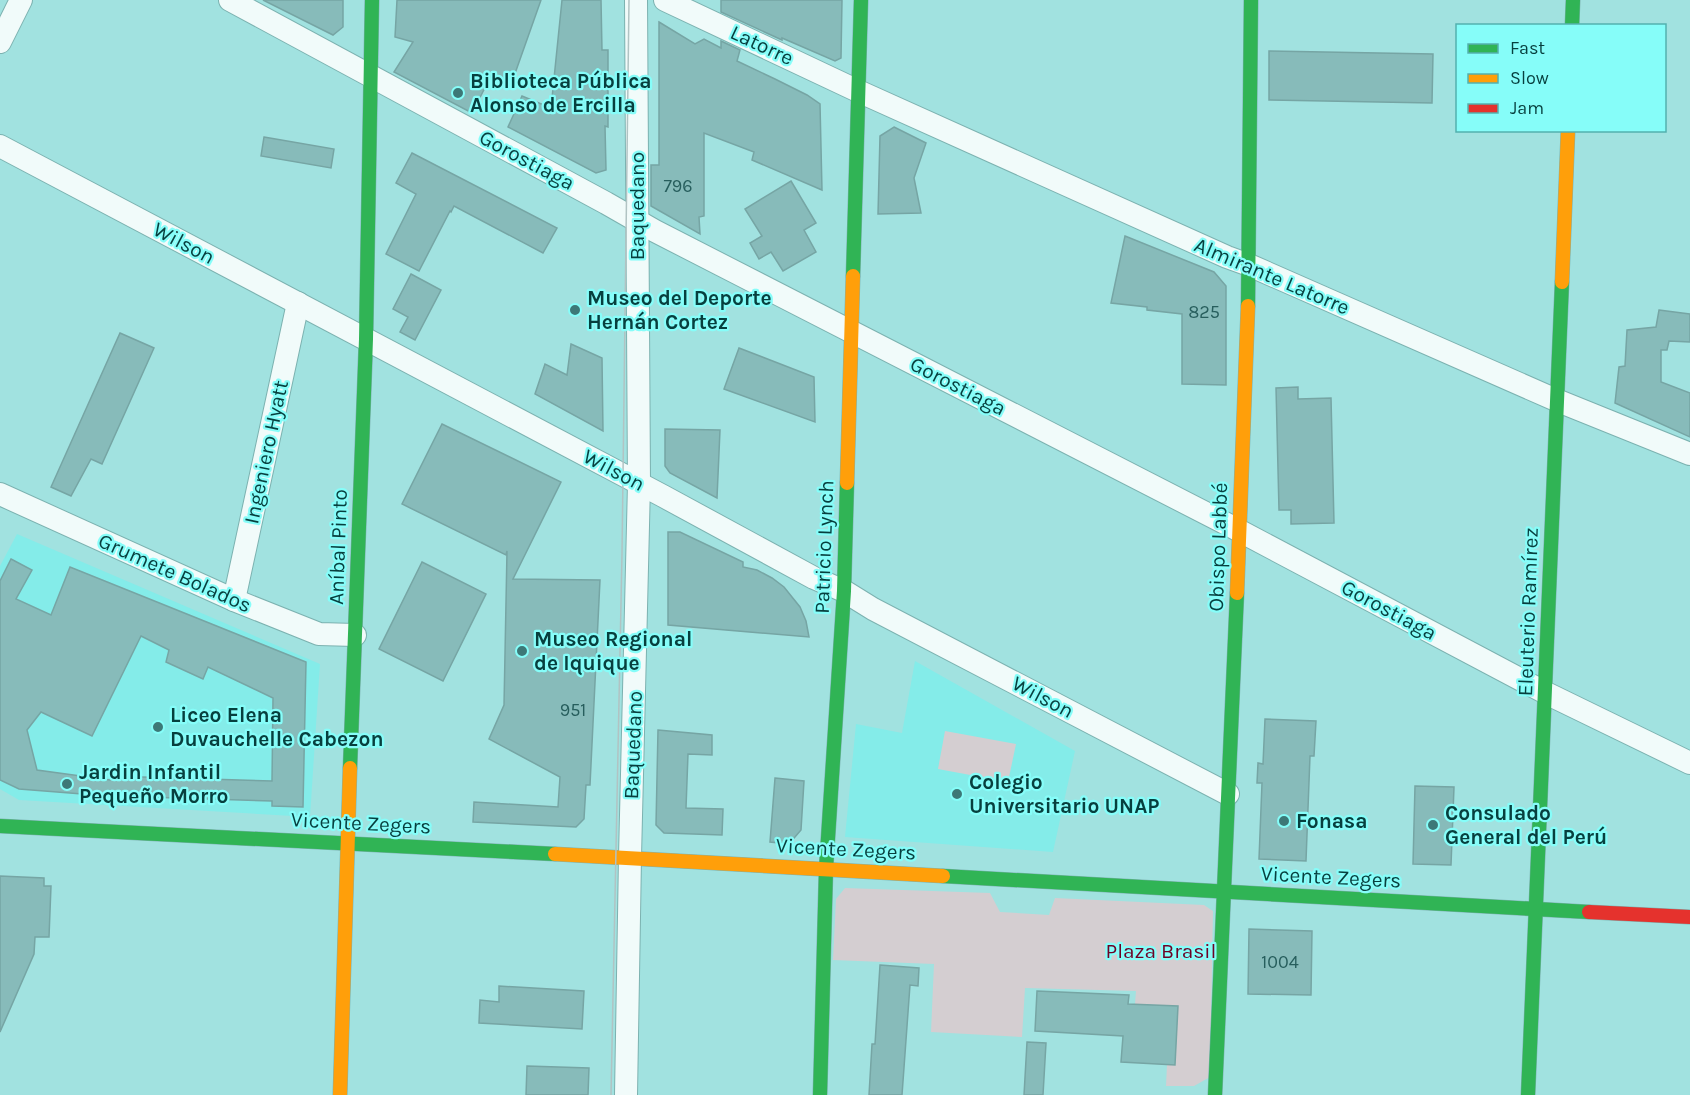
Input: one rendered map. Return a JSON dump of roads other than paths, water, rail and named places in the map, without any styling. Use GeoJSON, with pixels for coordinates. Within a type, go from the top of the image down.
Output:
{"type":"FeatureCollection","features":[{"type":"Feature","properties":{"kind":"street"},"geometry":{"type":"LineString","coordinates":[[0,42],[21,0]]}},
{"type":"Feature","properties":{"kind":"street","name":"Gorostiaga"},"geometry":{"type":"LineString","coordinates":[[230,0],[638,220],[1240,531],[1546,693],[1690,763]]}},
{"type":"Feature","properties":{"kind":"street","name":"Aníbal Pinto"},"geometry":{"type":"LineString","coordinates":[[340,1095],[366,339],[372,0]]}},
{"type":"Feature","properties":{"kind":"street","name":"Baquedano"},"geometry":{"type":"LineString","coordinates":[[626,1095],[639,483],[636,0]]}},
{"type":"Feature","properties":{"kind":"street","name":"Latorre"},"geometry":{"type":"LineString","coordinates":[[665,0],[858,91]]}},
{"type":"Feature","properties":{"kind":"street","name":"Patricio Lynch"},"geometry":{"type":"LineString","coordinates":[[820,1095],[826,869],[844,591],[861,0]]}},
{"type":"Feature","properties":{"kind":"street","name":"Obispo Labbé"},"geometry":{"type":"LineString","coordinates":[[1215,1095],[1240,531],[1249,265],[1251,0]]}},
{"type":"Feature","properties":{"kind":"street"},"geometry":{"type":"LineString","coordinates":[[1572,24],[1573,0]]}},
{"type":"Feature","properties":{"kind":"street","name":"Almirante Latorre"},"geometry":{"type":"LineString","coordinates":[[858,91],[1216,253],[1249,265],[1556,400],[1690,454]]}},
{"type":"Feature","properties":{"kind":"street","name":"Eleuterio Ramírez"},"geometry":{"type":"LineString","coordinates":[[1528,1095],[1568,132]]}},
{"type":"Feature","properties":{"kind":"street","name":"Wilson"},"geometry":{"type":"LineString","coordinates":[[0,146],[639,483],[814,578],[844,591],[1228,794]]}},
{"type":"Feature","properties":{"kind":"street","name":"Ingeniero Hyatt"},"geometry":{"type":"LineString","coordinates":[[234,600],[297,303]]}},
{"type":"Feature","properties":{"kind":"street","name":"Grumete Bolados"},"geometry":{"type":"LineString","coordinates":[[0,494],[234,600],[319,634],[355,635]]}},
{"type":"Feature","properties":{"kind":"street"},"geometry":{"type":"LineString","coordinates":[[0,810],[40,828]]}},
{"type":"Feature","properties":{"kind":"street","name":"Vicente Zegers"},"geometry":{"type":"LineString","coordinates":[[0,826],[630,857],[1690,917]]}},
{"type":"Feature","properties":{"kind":"tram line"},"geometry":{"type":"LineString","coordinates":[[611,1095],[622,554],[629,0]]}},
{"type":"Feature","properties":{"kind":"place","name":"Biblioteca Pública Alonso de Ercilla"},"geometry":{"type":"Point","coordinates":[458,93]}},
{"type":"Feature","properties":{"kind":"place","name":"Museo del Deporte Hernán Cortez"},"geometry":{"type":"Point","coordinates":[575,310]}},
{"type":"Feature","properties":{"kind":"place","name":"Museo Regional de Iquique"},"geometry":{"type":"Point","coordinates":[522,651]}},
{"type":"Feature","properties":{"kind":"place","name":"Liceo Elena Duvauchelle Cabezon"},"geometry":{"type":"Point","coordinates":[158,727]}},
{"type":"Feature","properties":{"kind":"place","name":"Jardin Infantil Pequeño Morro"},"geometry":{"type":"Point","coordinates":[67,784]}},
{"type":"Feature","properties":{"kind":"place","name":"Colegio Universitario UNAP"},"geometry":{"type":"Point","coordinates":[957,794]}},
{"type":"Feature","properties":{"kind":"place","name":"Fonasa"},"geometry":{"type":"Point","coordinates":[1284,821]}},
{"type":"Feature","properties":{"kind":"place","name":"Consulado General del Perú"},"geometry":{"type":"Point","coordinates":[1433,825]}},
{"type":"Feature","properties":{"kind":"park label","name":"Plaza Brasil"},"geometry":{"type":"Point","coordinates":[1161,951]}}]}
